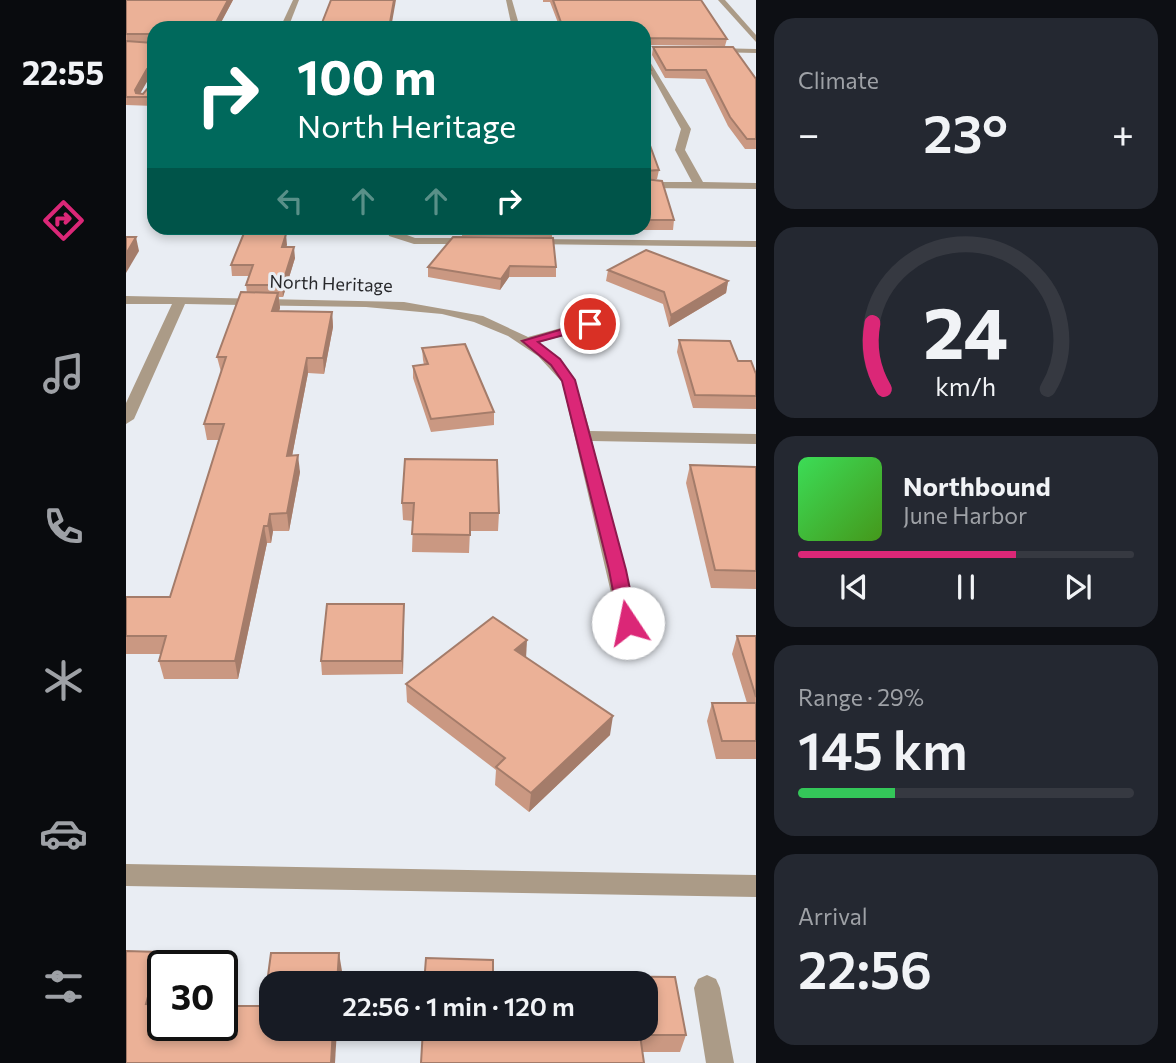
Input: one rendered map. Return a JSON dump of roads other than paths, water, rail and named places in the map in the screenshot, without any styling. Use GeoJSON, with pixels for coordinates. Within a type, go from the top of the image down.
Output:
{"type":"FeatureCollection","features":[{"type":"Feature","properties":{"kind":"street"},"geometry":{"type":"LineString","coordinates":[[287,21],[296,0]]}},
{"type":"Feature","properties":{"kind":"street"},"geometry":{"type":"LineString","coordinates":[[509,0],[514,21]]}},
{"type":"Feature","properties":{"kind":"street"},"geometry":{"type":"LineString","coordinates":[[721,0],[756,40]]}},
{"type":"Feature","properties":{"kind":"street"},"geometry":{"type":"LineString","coordinates":[[651,51],[657,50]]}},
{"type":"Feature","properties":{"kind":"street"},"geometry":{"type":"LineString","coordinates":[[698,50],[756,51]]}},
{"type":"Feature","properties":{"kind":"street"},"geometry":{"type":"LineString","coordinates":[[651,65],[686,129],[680,150],[699,185]]}},
{"type":"Feature","properties":{"kind":"street"},"geometry":{"type":"LineString","coordinates":[[651,185],[756,186]]}},
{"type":"Feature","properties":{"kind":"street"},"geometry":{"type":"LineString","coordinates":[[396,235],[414,241],[482,241]]}},
{"type":"Feature","properties":{"kind":"street"},"geometry":{"type":"LineString","coordinates":[[523,242],[756,244]]}},
{"type":"Feature","properties":{"kind":"street","name":"North Heritage"},"geometry":{"type":"LineString","coordinates":[[126,299],[423,307],[498,325],[529,341],[555,362],[569,380],[628,623]]}},
{"type":"Feature","properties":{"kind":"street"},"geometry":{"type":"LineString","coordinates":[[126,419],[180,300]]}},
{"type":"Feature","properties":{"kind":"street"},"geometry":{"type":"LineString","coordinates":[[529,341],[590,324]]}},
{"type":"Feature","properties":{"kind":"street"},"geometry":{"type":"LineString","coordinates":[[584,436],[756,439]]}},
{"type":"Feature","properties":{"kind":"street"},"geometry":{"type":"LineString","coordinates":[[126,875],[756,886]]}},
{"type":"Feature","properties":{"kind":"street"},"geometry":{"type":"LineString","coordinates":[[707,988],[720,1063]]}}]}
